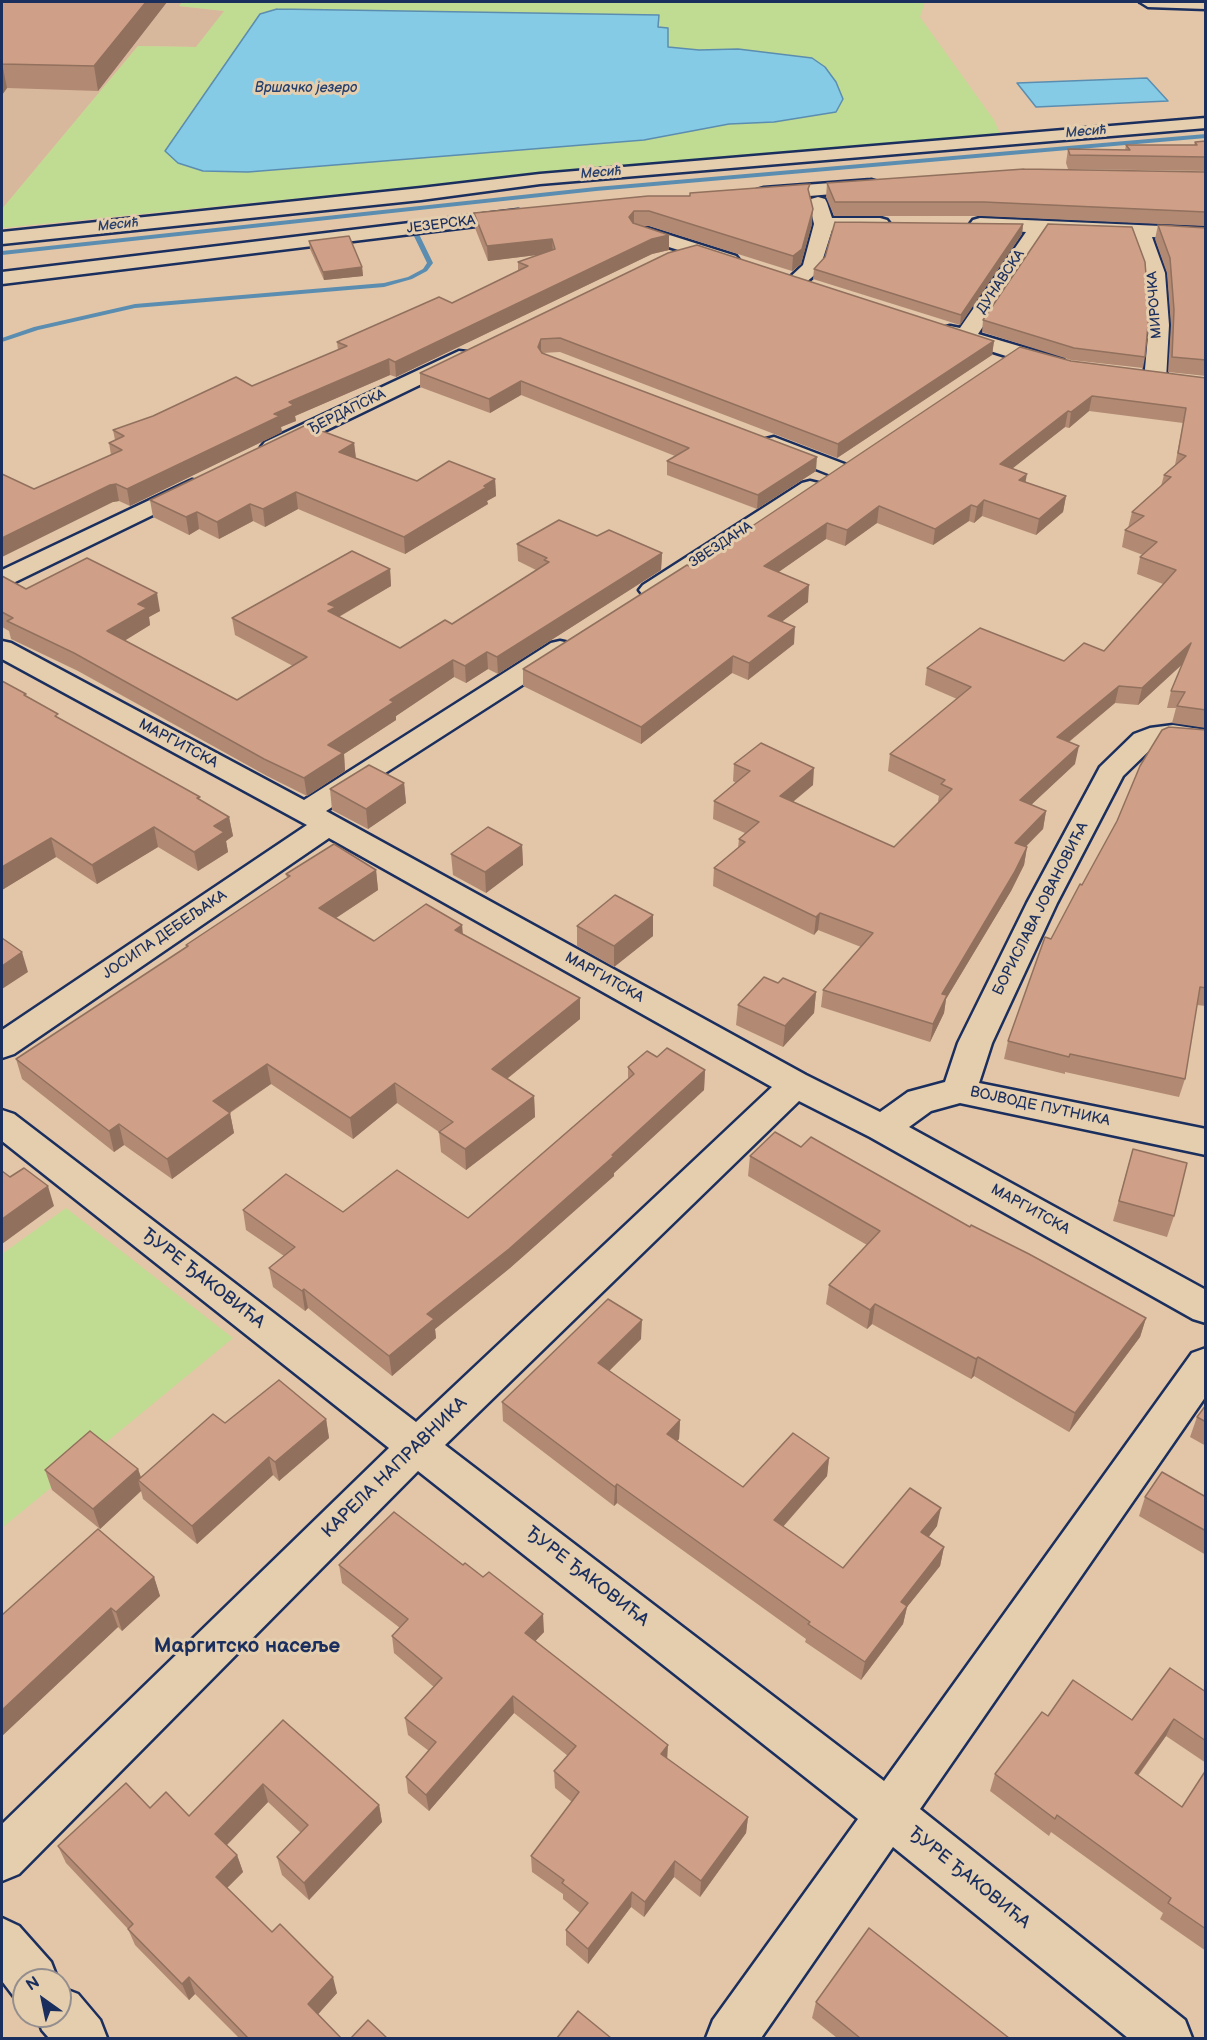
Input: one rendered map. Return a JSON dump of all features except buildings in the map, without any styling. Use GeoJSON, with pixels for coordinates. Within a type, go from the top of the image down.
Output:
{"type":"FeatureCollection","features":[{"type":"Feature","properties":{"kind":"street"},"geometry":{"type":"LineString","coordinates":[[1148,2],[1206,4]]}},
{"type":"Feature","properties":{"kind":"street"},"geometry":{"type":"LineString","coordinates":[[2,238],[421,194],[540,179],[1206,123]]}},
{"type":"Feature","properties":{"kind":"street"},"geometry":{"type":"LineString","coordinates":[[743,195],[884,186]]}},
{"type":"Feature","properties":{"kind":"street"},"geometry":{"type":"LineString","coordinates":[[796,281],[812,267],[824,224],[815,190]]}},
{"type":"Feature","properties":{"kind":"street","name":"ЈЕЗЕРСКА"},"geometry":{"type":"LineString","coordinates":[[2,278],[531,214]]}},
{"type":"Feature","properties":{"kind":"street"},"geometry":{"type":"LineString","coordinates":[[824,224],[902,224]]}},
{"type":"Feature","properties":{"kind":"street"},"geometry":{"type":"LineString","coordinates":[[962,224],[1206,234]]}},
{"type":"Feature","properties":{"kind":"street","name":"ДУНАВСКА"},"geometry":{"type":"LineString","coordinates":[[965,337],[1038,228]]}},
{"type":"Feature","properties":{"kind":"street"},"geometry":{"type":"LineString","coordinates":[[641,232],[745,265]]}},
{"type":"Feature","properties":{"kind":"street","name":"МИРОЧКА"},"geometry":{"type":"LineString","coordinates":[[1134,377],[1165,381],[1155,273],[1140,232]]}},
{"type":"Feature","properties":{"kind":"street"},"geometry":{"type":"LineString","coordinates":[[660,260],[695,251]]}},
{"type":"Feature","properties":{"kind":"street"},"geometry":{"type":"LineString","coordinates":[[776,275],[819,289]]}},
{"type":"Feature","properties":{"kind":"street"},"geometry":{"type":"LineString","coordinates":[[931,326],[1080,370]]}},
{"type":"Feature","properties":{"kind":"street","name":"ЂЕРДАПСКА"},"geometry":{"type":"LineString","coordinates":[[250,459],[477,349]]}},
{"type":"Feature","properties":{"kind":"street"},"geometry":{"type":"LineString","coordinates":[[985,372],[1014,352]]}},
{"type":"Feature","properties":{"kind":"street","name":"ЗВЕЗДАНА"},"geometry":{"type":"LineString","coordinates":[[628,605],[849,463],[751,436]]}},
{"type":"Feature","properties":{"kind":"street"},"geometry":{"type":"LineString","coordinates":[[2,579],[207,480]]}},
{"type":"Feature","properties":{"kind":"street"},"geometry":{"type":"LineString","coordinates":[[317,819],[577,638]]}},
{"type":"Feature","properties":{"kind":"street","name":"МАРГИТСКА"},"geometry":{"type":"LineString","coordinates":[[2,649],[317,819],[794,1084],[882,1128],[1206,1308]]}},
{"type":"Feature","properties":{"kind":"street","name":"БОРИСЛАВА ЈОВАНОВИЋА"},"geometry":{"type":"LineString","coordinates":[[960,1091],[968,1059],[1053,883],[1110,773],[1144,740],[1160,734],[1206,738]]}},
{"type":"Feature","properties":{"kind":"street","name":"ЈОСИПА ДЕБЕЉАКА"},"geometry":{"type":"LineString","coordinates":[[2,1046],[317,819]]}},
{"type":"Feature","properties":{"kind":"street","name":"КАРЕЛА НАПРАВНИКА"},"geometry":{"type":"LineString","coordinates":[[2,1857],[418,1445],[794,1084]]}},
{"type":"Feature","properties":{"kind":"street","name":"ВОЈВОДЕ ПУТНИКА"},"geometry":{"type":"LineString","coordinates":[[882,1128],[920,1101],[960,1091],[1206,1142]]}},
{"type":"Feature","properties":{"kind":"street","name":"ЂУРЕ ЂАКОВИЋА"},"geometry":{"type":"LineString","coordinates":[[2,1123],[889,1814],[1167,2038]]}},
{"type":"Feature","properties":{"kind":"street"},"geometry":{"type":"LineString","coordinates":[[731,2038],[1206,1364]]}},
{"type":"Feature","properties":{"kind":"street"},"geometry":{"type":"LineString","coordinates":[[2,1943],[23,1968]]}},
{"type":"Feature","properties":{"kind":"street"},"geometry":{"type":"LineString","coordinates":[[72,2026],[82,2038]]}},
{"type":"Feature","properties":{"kind":"shaded area"},"geometry":{"type":"Polygon","coordinates":[[[2,2],[182,2],[180,6],[225,11],[196,47],[138,46],[2,209],[2,2]]]}},
{"type":"Feature","properties":{"kind":"green space"},"geometry":{"type":"Polygon","coordinates":[[[182,2],[925,2],[920,17],[994,120],[1001,136],[571,171],[2,228],[2,209],[138,46],[196,47],[224,11],[179,6],[182,2]]]}},
{"type":"Feature","properties":{"kind":"green space"},"geometry":{"type":"Polygon","coordinates":[[[66,1208],[233,1338],[2,1528],[2,1254],[66,1208]]]}},
{"type":"Feature","properties":{"kind":"water","name":"Вршачко језеро"},"geometry":{"type":"Polygon","coordinates":[[[277,9],[659,15],[658,27],[668,28],[668,47],[699,50],[738,49],[812,58],[825,67],[836,82],[843,99],[836,112],[774,122],[729,124],[644,140],[248,172],[203,171],[178,163],[165,151],[260,14],[277,9]]]}},
{"type":"Feature","properties":{"kind":"water"},"geometry":{"type":"Polygon","coordinates":[[[1147,78],[1168,101],[1036,107],[1017,83],[1147,78]]]}},
{"type":"Feature","properties":{"kind":"waterway","name":"Месић"},"geometry":{"type":"LineString","coordinates":[[2,253],[596,189],[1206,136]]}},
{"type":"Feature","properties":{"kind":"waterway"},"geometry":{"type":"LineString","coordinates":[[2,340],[36,328],[135,306],[384,285],[410,278],[425,270],[430,263],[414,230]]}},
{"type":"Feature","properties":{"kind":"district","name":"Маргитско насеље"},"geometry":{"type":"Point","coordinates":[247,1647]}}]}
